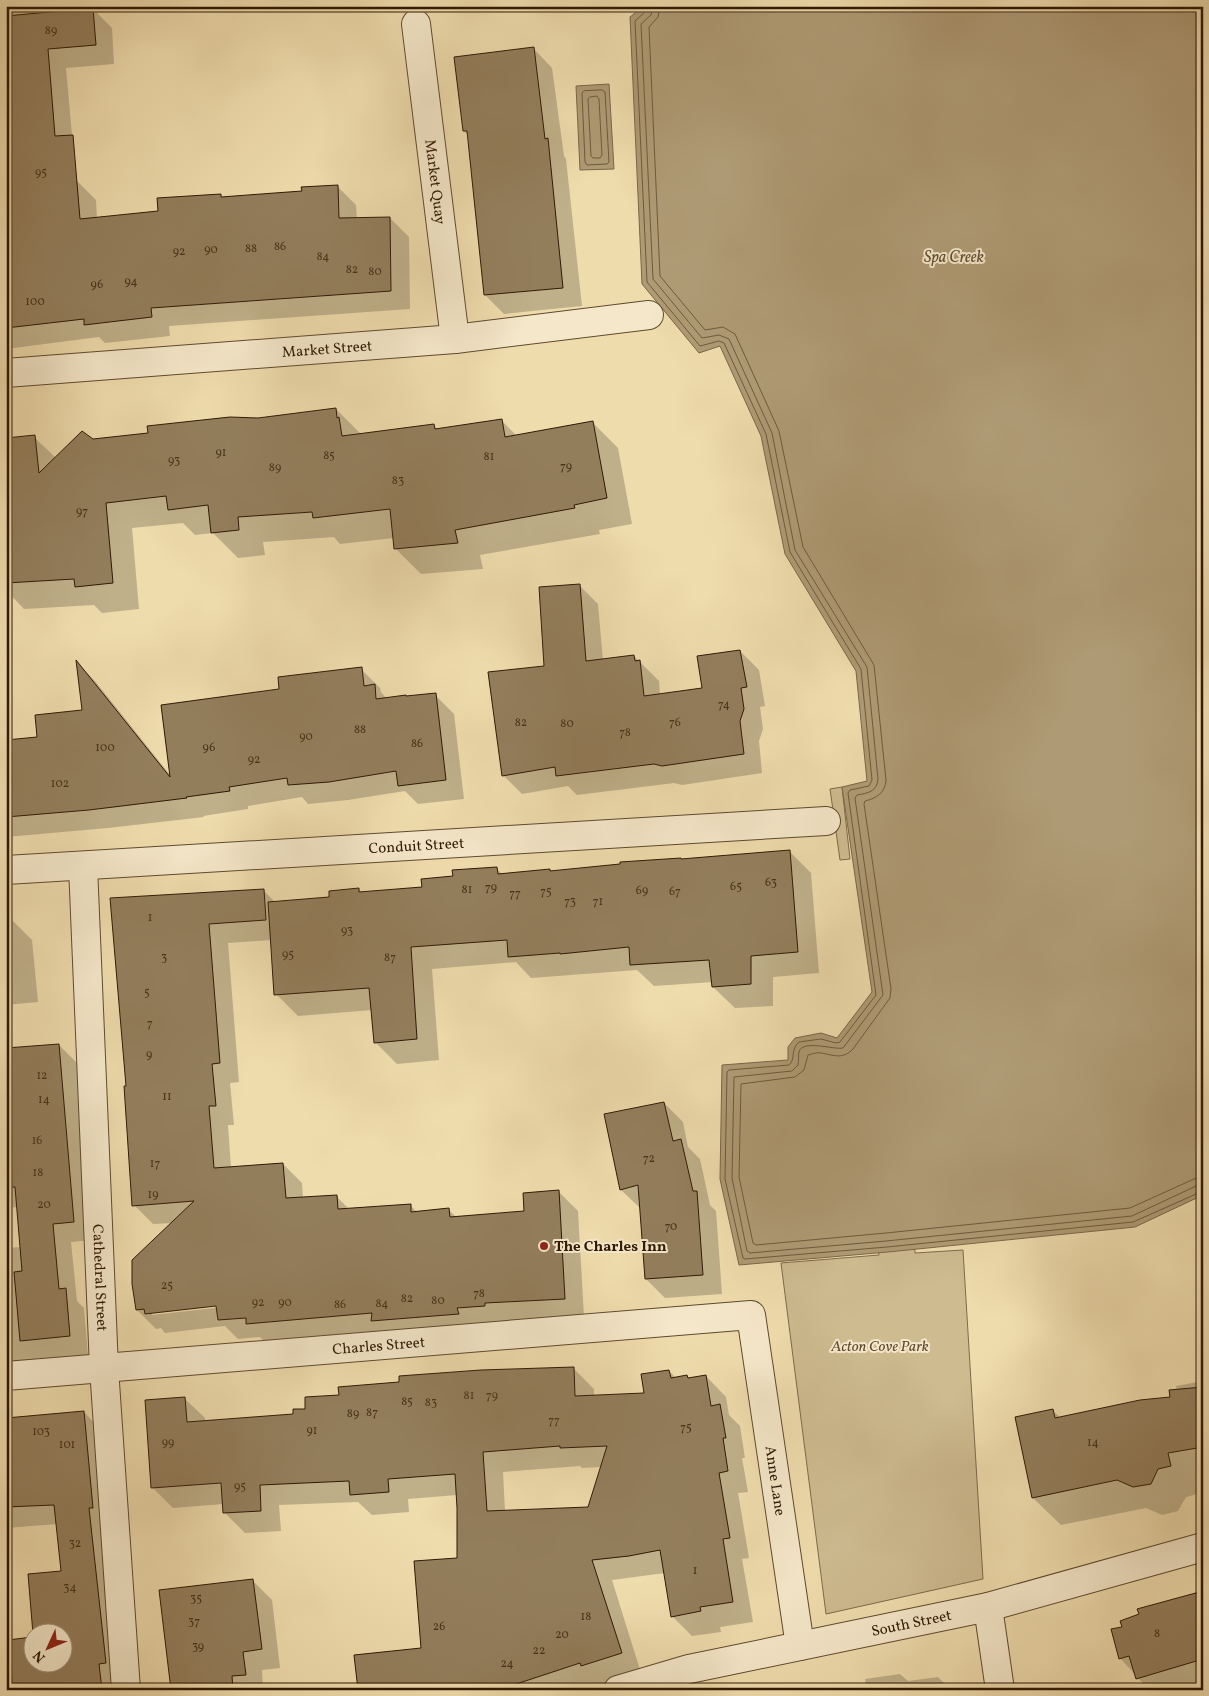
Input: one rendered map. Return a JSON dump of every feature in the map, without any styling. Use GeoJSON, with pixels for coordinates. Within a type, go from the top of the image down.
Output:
{"type":"FeatureCollection","features":[{"type":"Feature","properties":{"kind":"street","name":"Market Quay"},"geometry":{"type":"LineString","coordinates":[[416,24],[455,338]]}},
{"type":"Feature","properties":{"kind":"street","name":"Market Street"},"geometry":{"type":"LineString","coordinates":[[6,373],[455,338],[649,315]]}},
{"type":"Feature","properties":{"kind":"street","name":"Conduit Street"},"geometry":{"type":"LineString","coordinates":[[6,870],[826,820]]}},
{"type":"Feature","properties":{"kind":"street","name":"Cathedral Street"},"geometry":{"type":"LineString","coordinates":[[83,866],[104,1368],[126,1690]]}},
{"type":"Feature","properties":{"kind":"street","name":"Charles Street"},"geometry":{"type":"LineString","coordinates":[[6,1376],[752,1315]]}},
{"type":"Feature","properties":{"kind":"street","name":"Anne Lane"},"geometry":{"type":"LineString","coordinates":[[752,1315],[800,1646]]}},
{"type":"Feature","properties":{"kind":"street","name":"South Street"},"geometry":{"type":"LineString","coordinates":[[618,1690],[689,1669],[988,1608],[1203,1547]]}},
{"type":"Feature","properties":{"kind":"street"},"geometry":{"type":"LineString","coordinates":[[988,1608],[1000,1690]]}},
{"type":"Feature","properties":{"kind":"green space"},"geometry":{"type":"Polygon","coordinates":[[[842,787],[850,859],[840,860],[830,789],[842,787]]]}},
{"type":"Feature","properties":{"kind":"green space","name":"Acton Cove Park"},"geometry":{"type":"Polygon","coordinates":[[[914,1231],[915,1253],[963,1250],[983,1579],[826,1614],[781,1263],[879,1255],[878,1236],[914,1231]]]}},
{"type":"Feature","properties":{"kind":"water","name":"Spa Creek"},"geometry":{"type":"Polygon","coordinates":[[[644,6],[1203,6],[1203,1195],[1135,1227],[739,1265],[720,1179],[722,1065],[788,1060],[788,1047],[795,1038],[821,1033],[837,1038],[872,992],[842,787],[867,781],[856,671],[785,554],[761,436],[720,346],[699,353],[642,284],[630,17],[644,6]]]}},
{"type":"Feature","properties":{"kind":"water"},"geometry":{"type":"Polygon","coordinates":[[[609,84],[614,169],[580,170],[576,86],[609,84]]]}},
{"type":"Feature","properties":{"kind":"building"},"geometry":{"type":"Polygon","coordinates":[[[93,8],[96,45],[48,49],[55,136],[73,135],[80,219],[158,211],[157,198],[221,194],[221,197],[302,191],[301,187],[338,185],[339,218],[390,217],[391,291],[151,308],[152,317],[84,325],[84,319],[6,328],[6,16],[93,8]]]}},
{"type":"Feature","properties":{"kind":"building"},"geometry":{"type":"Polygon","coordinates":[[[534,47],[545,139],[548,138],[563,288],[484,295],[467,131],[463,131],[454,57],[534,47]]]}},
{"type":"Feature","properties":{"kind":"building"},"geometry":{"type":"Polygon","coordinates":[[[336,408],[342,436],[434,424],[435,429],[502,419],[505,437],[593,421],[607,498],[574,505],[575,508],[455,530],[458,543],[394,549],[390,509],[313,518],[312,512],[238,517],[239,530],[211,533],[208,505],[168,510],[166,496],[106,503],[113,583],[75,587],[74,579],[6,583],[6,438],[35,435],[39,473],[82,431],[93,439],[148,433],[147,426],[230,417],[258,418],[336,408]]]}},
{"type":"Feature","properties":{"kind":"building"},"geometry":{"type":"Polygon","coordinates":[[[580,584],[586,661],[634,655],[635,661],[640,660],[644,696],[702,688],[697,656],[740,650],[747,687],[741,688],[744,709],[740,721],[744,754],[662,766],[654,764],[556,776],[555,767],[502,776],[488,672],[544,666],[539,587],[580,584]]]}},
{"type":"Feature","properties":{"kind":"building"},"geometry":{"type":"Polygon","coordinates":[[[76,660],[170,777],[161,705],[279,689],[278,677],[362,667],[364,686],[375,684],[376,699],[436,693],[446,780],[398,786],[396,771],[329,782],[288,785],[287,778],[229,787],[230,791],[187,798],[89,810],[6,817],[6,740],[37,737],[35,715],[82,710],[76,660]]]}},
{"type":"Feature","properties":{"kind":"building"},"geometry":{"type":"Polygon","coordinates":[[[790,850],[798,952],[751,956],[751,984],[712,987],[709,960],[630,965],[629,947],[508,957],[507,940],[411,947],[417,1039],[374,1043],[369,988],[274,995],[268,902],[329,897],[329,891],[359,888],[359,892],[422,887],[421,879],[453,876],[452,870],[497,867],[498,874],[550,869],[550,871],[620,864],[620,862],[790,850]]]}},
{"type":"Feature","properties":{"kind":"building"},"geometry":{"type":"Polygon","coordinates":[[[264,889],[266,920],[209,924],[220,1063],[212,1064],[216,1106],[209,1106],[214,1168],[283,1163],[286,1198],[337,1195],[338,1209],[411,1204],[411,1212],[449,1208],[450,1217],[524,1211],[523,1193],[559,1190],[565,1299],[485,1303],[485,1306],[457,1308],[459,1314],[371,1321],[372,1313],[246,1324],[246,1318],[218,1320],[216,1306],[145,1314],[144,1309],[136,1310],[132,1284],[132,1260],[194,1201],[132,1206],[124,1086],[126,1086],[110,898],[264,889]]]}},
{"type":"Feature","properties":{"kind":"building"},"geometry":{"type":"Polygon","coordinates":[[[59,1044],[74,1222],[53,1224],[59,1289],[66,1288],[70,1336],[20,1341],[14,1272],[22,1271],[15,1187],[6,1188],[6,1048],[59,1044]]]}},
{"type":"Feature","properties":{"kind":"building"},"geometry":{"type":"Polygon","coordinates":[[[664,1102],[673,1141],[681,1139],[693,1191],[697,1191],[703,1275],[645,1279],[638,1185],[620,1190],[604,1114],[664,1102]]]}},
{"type":"Feature","properties":{"kind":"building"},"geometry":{"type":"Polygon","coordinates":[[[574,1367],[575,1396],[644,1393],[641,1374],[669,1370],[671,1378],[687,1375],[688,1378],[706,1375],[711,1406],[720,1404],[726,1438],[723,1438],[728,1471],[719,1473],[730,1538],[723,1539],[733,1602],[700,1607],[701,1611],[671,1617],[660,1550],[592,1560],[622,1653],[581,1666],[580,1663],[498,1690],[358,1690],[354,1655],[421,1648],[414,1561],[457,1558],[455,1474],[388,1479],[389,1492],[350,1495],[349,1481],[260,1485],[261,1511],[223,1513],[221,1483],[151,1488],[145,1400],[185,1397],[187,1422],[293,1414],[293,1409],[305,1409],[305,1397],[339,1395],[338,1387],[399,1382],[399,1376],[481,1370],[574,1367]],[[560,1446],[483,1452],[487,1511],[588,1507],[607,1446],[560,1448],[560,1446]]]}},
{"type":"Feature","properties":{"kind":"building"},"geometry":{"type":"Polygon","coordinates":[[[1203,1387],[1203,1447],[1168,1453],[1171,1466],[1158,1469],[1151,1484],[1133,1487],[1117,1480],[1032,1498],[1015,1417],[1053,1409],[1055,1418],[1140,1400],[1170,1397],[1169,1390],[1203,1387]]]}},
{"type":"Feature","properties":{"kind":"building"},"geometry":{"type":"Polygon","coordinates":[[[84,1411],[93,1508],[89,1508],[106,1663],[99,1664],[102,1690],[13,1690],[8,1640],[22,1638],[22,1674],[72,1674],[72,1624],[32,1624],[28,1574],[61,1571],[54,1505],[6,1507],[6,1418],[84,1411]]]}},
{"type":"Feature","properties":{"kind":"building"},"geometry":{"type":"Polygon","coordinates":[[[253,1579],[262,1649],[243,1652],[246,1675],[232,1676],[233,1690],[171,1690],[159,1590],[253,1579]]]}},
{"type":"Feature","properties":{"kind":"building"},"geometry":{"type":"Polygon","coordinates":[[[1203,1591],[1203,1659],[1136,1679],[1129,1656],[1119,1659],[1111,1629],[1122,1627],[1120,1621],[1139,1614],[1137,1609],[1203,1591]]]}},
{"type":"Feature","properties":{"kind":"place","name":"The Charles Inn"},"geometry":{"type":"Point","coordinates":[544,1246]}}]}
